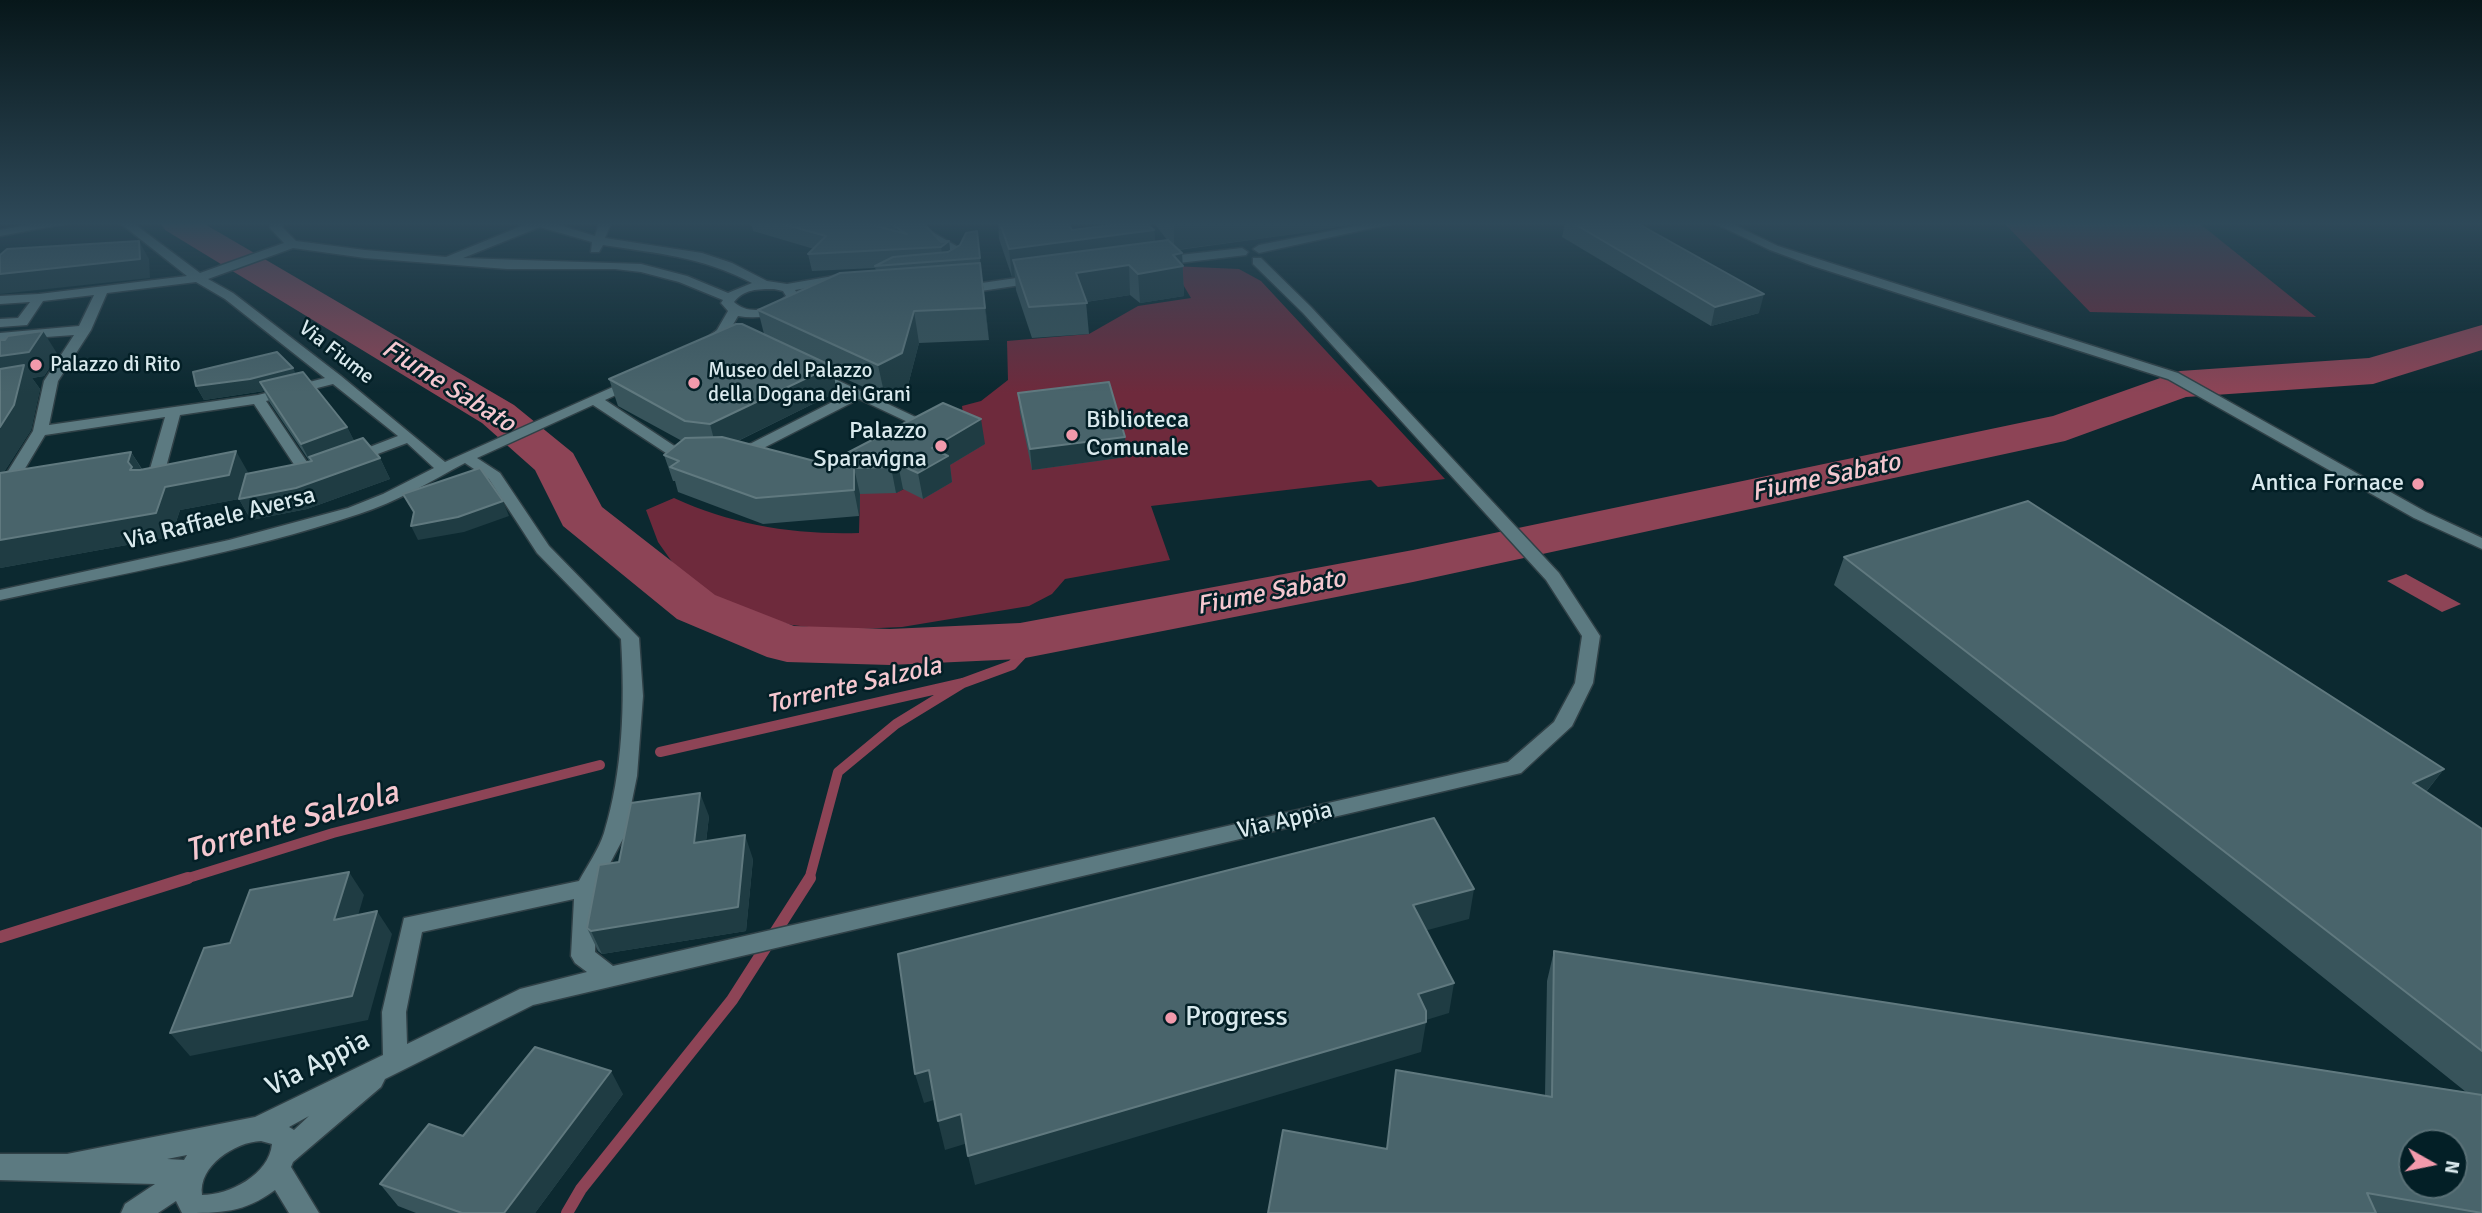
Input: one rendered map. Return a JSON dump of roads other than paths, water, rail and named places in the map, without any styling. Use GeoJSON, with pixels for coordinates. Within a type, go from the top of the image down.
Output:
{"type":"FeatureCollection","features":[{"type":"Feature","properties":{"kind":"street"},"geometry":{"type":"LineString","coordinates":[[0,300],[39,298],[178,280]]}},
{"type":"Feature","properties":{"kind":"street","name":"Via Fiume"},"geometry":{"type":"LineString","coordinates":[[209,280],[409,437],[443,468]]}},
{"type":"Feature","properties":{"kind":"street"},"geometry":{"type":"LineString","coordinates":[[680,280],[732,305],[763,312],[789,294],[847,280]]}},
{"type":"Feature","properties":{"kind":"street"},"geometry":{"type":"LineString","coordinates":[[754,280],[789,294],[807,305],[766,327],[789,294]]}},
{"type":"Feature","properties":{"kind":"street"},"geometry":{"type":"LineString","coordinates":[[949,291],[1031,280]]}},
{"type":"Feature","properties":{"kind":"street","name":"Via Appia"},"geometry":{"type":"LineString","coordinates":[[252,1129],[528,996],[1514,768],[1562,726],[1584,683],[1591,636],[1553,577],[1276,280]]}},
{"type":"Feature","properties":{"kind":"street"},"geometry":{"type":"LineString","coordinates":[[1869,280],[2173,376],[2420,515],[2482,544]]}},
{"type":"Feature","properties":{"kind":"street"},"geometry":{"type":"LineString","coordinates":[[730,344],[700,351],[722,332],[732,305],[747,288],[765,285]]}},
{"type":"Feature","properties":{"kind":"street"},"geometry":{"type":"LineString","coordinates":[[0,497],[40,431],[45,382],[84,330],[102,290]]}},
{"type":"Feature","properties":{"kind":"street"},"geometry":{"type":"LineString","coordinates":[[789,294],[832,294]]}},
{"type":"Feature","properties":{"kind":"street"},"geometry":{"type":"LineString","coordinates":[[1,332],[22,322],[39,298]]}},
{"type":"Feature","properties":{"kind":"street"},"geometry":{"type":"LineString","coordinates":[[1,332],[84,330]]}},
{"type":"Feature","properties":{"kind":"street"},"geometry":{"type":"LineString","coordinates":[[801,366],[917,421]]}},
{"type":"Feature","properties":{"kind":"street","name":"Via Raffaele Aversa"},"geometry":{"type":"LineString","coordinates":[[0,595],[231,544],[319,521],[389,497],[471,454],[651,374]]}},
{"type":"Feature","properties":{"kind":"street"},"geometry":{"type":"LineString","coordinates":[[40,431],[258,399],[336,379]]}},
{"type":"Feature","properties":{"kind":"street"},"geometry":{"type":"LineString","coordinates":[[594,399],[671,450],[716,459],[742,454],[859,394]]}},
{"type":"Feature","properties":{"kind":"street"},"geometry":{"type":"LineString","coordinates":[[258,399],[308,475],[409,437]]}},
{"type":"Feature","properties":{"kind":"street"},"geometry":{"type":"LineString","coordinates":[[153,486],[174,412]]}},
{"type":"Feature","properties":{"kind":"street"},"geometry":{"type":"LineString","coordinates":[[471,454],[495,476],[543,549],[630,638],[634,696],[627,776],[614,835],[586,888],[583,956],[609,977]]}},
{"type":"Feature","properties":{"kind":"street"},"geometry":{"type":"LineString","coordinates":[[395,1059],[394,1012],[412,925],[586,888]]}},
{"type":"Feature","properties":{"kind":"street","name":"Via Appia"},"geometry":{"type":"LineString","coordinates":[[231,1211],[265,1188],[283,1162],[395,1059]]}},
{"type":"Feature","properties":{"kind":"street"},"geometry":{"type":"LineString","coordinates":[[135,1213],[191,1175],[213,1148],[252,1129]]}},
{"type":"Feature","properties":{"kind":"street"},"geometry":{"type":"LineString","coordinates":[[67,1167],[252,1129],[275,1130],[285,1139],[283,1162],[305,1213]]}},
{"type":"Feature","properties":{"kind":"street"},"geometry":{"type":"LineString","coordinates":[[0,1167],[67,1167],[191,1175]]}},
{"type":"Feature","properties":{"kind":"street"},"geometry":{"type":"LineString","coordinates":[[191,1175],[187,1189],[189,1210],[231,1211]]}},
{"type":"Feature","properties":{"kind":"waterway","name":"Fiume Sabato"},"geometry":{"type":"LineString","coordinates":[[272,280],[498,414],[556,463],[581,515],[696,607],[787,644],[890,647],[1020,641],[1413,566],[2065,427],[2180,384],[2373,371],[2482,337]]}},
{"type":"Feature","properties":{"kind":"waterway","name":"Torrente Salzola"},"geometry":{"type":"LineString","coordinates":[[963,683],[1012,665],[1029,647],[1047,636]]}},
{"type":"Feature","properties":{"kind":"waterway","name":"Torrente Salzola"},"geometry":{"type":"LineString","coordinates":[[660,752],[963,683]]}},
{"type":"Feature","properties":{"kind":"waterway"},"geometry":{"type":"LineString","coordinates":[[809,879],[838,772],[896,724],[963,683]]}},
{"type":"Feature","properties":{"kind":"waterway","name":"Torrente Salzola"},"geometry":{"type":"LineString","coordinates":[[182,880],[333,833],[600,765]]}},
{"type":"Feature","properties":{"kind":"waterway","name":"Torrente Salzola"},"geometry":{"type":"LineString","coordinates":[[0,937],[188,878]]}},
{"type":"Feature","properties":{"kind":"waterway"},"geometry":{"type":"LineString","coordinates":[[567,1213],[581,1189],[732,1000],[809,879]]}},
{"type":"Feature","properties":{"kind":"place","name":"Palazzo di Rito"},"geometry":{"type":"Point","coordinates":[36,365]}},
{"type":"Feature","properties":{"kind":"place","name":"Museo del Palazzo della Dogana dei Grani"},"geometry":{"type":"Point","coordinates":[694,383]}},
{"type":"Feature","properties":{"kind":"place","name":"Biblioteca Comunale"},"geometry":{"type":"Point","coordinates":[1072,435]}},
{"type":"Feature","properties":{"kind":"place","name":"Palazzo Sparavigna"},"geometry":{"type":"Point","coordinates":[941,446]}},
{"type":"Feature","properties":{"kind":"place","name":"Antica Fornace"},"geometry":{"type":"Point","coordinates":[2418,484]}},
{"type":"Feature","properties":{"kind":"place","name":"Progress"},"geometry":{"type":"Point","coordinates":[1171,1018]}}]}
